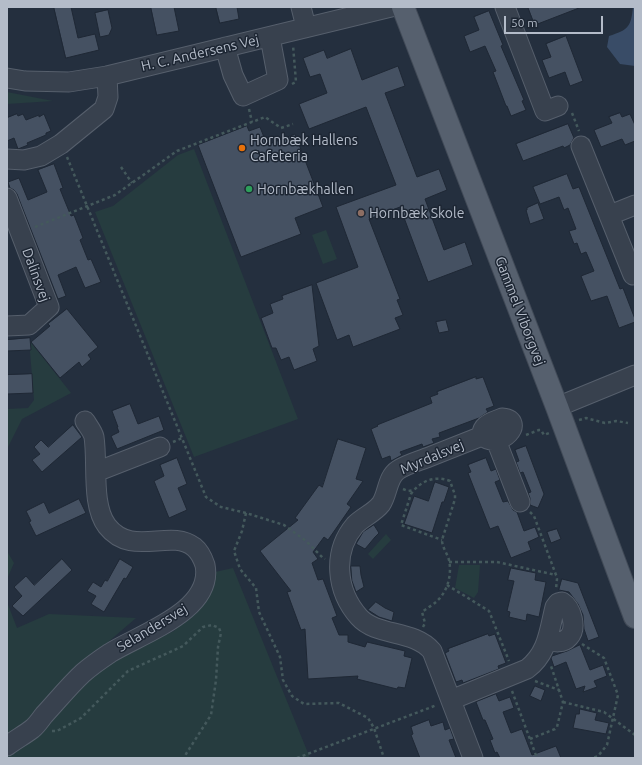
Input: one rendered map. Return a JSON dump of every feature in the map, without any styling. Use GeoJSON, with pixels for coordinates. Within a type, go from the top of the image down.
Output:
{"type":"FeatureCollection","features":[{"type":"Feature","properties":{"kind":"main road","name":"Gammel Viborgvej"},"geometry":{"type":"LineString","coordinates":[[403,7],[561,417],[635,617]]}},
{"type":"Feature","properties":{"kind":"street"},"geometry":{"type":"LineString","coordinates":[[301,7],[306,27]]}},
{"type":"Feature","properties":{"kind":"street","name":"H. C. Andersens Vej"},"geometry":{"type":"LineString","coordinates":[[7,78],[25,81],[69,82],[107,76],[391,7]]}},
{"type":"Feature","properties":{"kind":"street"},"geometry":{"type":"LineString","coordinates":[[505,7],[545,111],[558,106]]}},
{"type":"Feature","properties":{"kind":"street"},"geometry":{"type":"LineString","coordinates":[[225,47],[233,75],[243,96],[278,80],[270,37]]}},
{"type":"Feature","properties":{"kind":"street"},"geometry":{"type":"LineString","coordinates":[[7,159],[24,160],[41,156],[61,144],[104,109],[108,97],[107,76]]}},
{"type":"Feature","properties":{"kind":"street"},"geometry":{"type":"LineString","coordinates":[[581,146],[633,274]]}},
{"type":"Feature","properties":{"kind":"street","name":"Dalinsvej"},"geometry":{"type":"LineString","coordinates":[[7,198],[49,307],[29,325],[7,326]]}},
{"type":"Feature","properties":{"kind":"street"},"geometry":{"type":"LineString","coordinates":[[610,215],[635,205]]}},
{"type":"Feature","properties":{"kind":"street"},"geometry":{"type":"LineString","coordinates":[[561,417],[635,374]]}},
{"type":"Feature","properties":{"kind":"street","name":"Selandersvej"},"geometry":{"type":"LineString","coordinates":[[7,746],[33,728],[83,673],[110,653],[177,616],[188,607],[203,589],[206,578],[204,562],[195,547],[186,543],[169,540],[140,542],[122,538],[113,532],[107,525],[98,508],[94,436],[85,422]]}},
{"type":"Feature","properties":{"kind":"street","name":"Myrdalsvej"},"geometry":{"type":"LineString","coordinates":[[473,758],[432,651],[428,646],[416,639],[371,625],[358,616],[344,595],[339,572],[340,562],[343,548],[354,526],[361,519],[377,509],[381,504],[394,474],[398,470],[408,465],[489,438],[520,502]]}},
{"type":"Feature","properties":{"kind":"street"},"geometry":{"type":"LineString","coordinates":[[96,472],[160,446]]}},
{"type":"Feature","properties":{"kind":"street"},"geometry":{"type":"LineString","coordinates":[[451,700],[516,674],[537,660],[545,647],[554,607],[558,603],[562,602],[567,605],[573,623],[570,636],[545,647]]}},
{"type":"Feature","properties":{"kind":"path"},"geometry":{"type":"LineString","coordinates":[[558,106],[568,102],[585,144],[581,146]]}},
{"type":"Feature","properties":{"kind":"path"},"geometry":{"type":"LineString","coordinates":[[20,233],[115,195],[177,151],[265,117],[281,128],[293,124]]}},
{"type":"Feature","properties":{"kind":"path"},"geometry":{"type":"LineString","coordinates":[[61,144],[206,497],[221,507],[284,525],[306,541],[323,558],[340,562]]}},
{"type":"Feature","properties":{"kind":"path"},"geometry":{"type":"LineString","coordinates":[[121,167],[132,183]]}},
{"type":"Feature","properties":{"kind":"path"},"geometry":{"type":"LineString","coordinates":[[525,436],[539,430],[545,434],[561,417],[584,418],[605,424],[616,421],[628,423]]}},
{"type":"Feature","properties":{"kind":"path"},"geometry":{"type":"LineString","coordinates":[[416,639],[425,623],[422,612],[439,599],[447,585],[450,574],[449,562],[442,540],[455,497],[450,481],[438,478],[422,483],[414,490],[401,525],[442,540]]}},
{"type":"Feature","properties":{"kind":"path"},"geometry":{"type":"LineString","coordinates":[[520,502],[523,508],[534,516],[556,575],[556,593],[558,603]]}},
{"type":"Feature","properties":{"kind":"path"},"geometry":{"type":"LineString","coordinates":[[246,513],[242,531],[234,551],[240,569],[256,588],[259,612],[280,657],[283,680],[292,696],[304,704],[339,703],[368,718],[374,728],[384,758]]}},
{"type":"Feature","properties":{"kind":"path"},"geometry":{"type":"LineString","coordinates":[[449,562],[497,562],[556,575]]}},
{"type":"Feature","properties":{"kind":"path"},"geometry":{"type":"LineString","coordinates":[[447,585],[489,611],[516,674],[530,739],[537,758]]}},
{"type":"Feature","properties":{"kind":"path"},"geometry":{"type":"LineString","coordinates":[[33,728],[42,731],[57,731],[81,718],[128,671],[183,646],[203,627],[212,625],[219,628],[221,633],[218,647],[216,680],[211,715],[186,754],[185,758]]}},
{"type":"Feature","properties":{"kind":"path"},"geometry":{"type":"LineString","coordinates":[[570,636],[604,658],[618,695],[607,745],[598,757],[593,758]]}},
{"type":"Feature","properties":{"kind":"path"},"geometry":{"type":"LineString","coordinates":[[530,739],[556,728],[563,702],[545,647]]}},
{"type":"Feature","properties":{"kind":"path"},"geometry":{"type":"LineString","coordinates":[[516,674],[559,690]]}},
{"type":"Feature","properties":{"kind":"path"},"geometry":{"type":"LineString","coordinates":[[297,758],[451,700]]}},
{"type":"Feature","properties":{"kind":"path"},"geometry":{"type":"LineString","coordinates":[[563,702],[602,711],[635,735]]}},
{"type":"Feature","properties":{"kind":"green space"},"geometry":{"type":"Polygon","coordinates":[[[7,92],[53,101],[7,104],[7,92]]]}},
{"type":"Feature","properties":{"kind":"green space"},"geometry":{"type":"Polygon","coordinates":[[[194,149],[298,419],[194,457],[95,212],[113,206],[178,155],[194,149]]]}},
{"type":"Feature","properties":{"kind":"green space"},"geometry":{"type":"Polygon","coordinates":[[[326,230],[337,259],[323,264],[312,235],[326,230]]]}},
{"type":"Feature","properties":{"kind":"green space"},"geometry":{"type":"Polygon","coordinates":[[[29,340],[71,393],[22,419],[7,449],[7,409],[28,408],[34,400],[29,340]]]}},
{"type":"Feature","properties":{"kind":"green space"},"geometry":{"type":"Polygon","coordinates":[[[386,534],[391,540],[373,559],[368,554],[386,534]]]}},
{"type":"Feature","properties":{"kind":"green space"},"geometry":{"type":"Polygon","coordinates":[[[7,551],[14,563],[7,579],[7,551]]]}},
{"type":"Feature","properties":{"kind":"green space"},"geometry":{"type":"Polygon","coordinates":[[[459,565],[480,565],[478,592],[474,598],[455,588],[459,565]]]}},
{"type":"Feature","properties":{"kind":"green space"},"geometry":{"type":"Polygon","coordinates":[[[233,568],[310,758],[7,758],[7,754],[107,661],[174,631],[209,593],[215,572],[233,568]]]}},
{"type":"Feature","properties":{"kind":"green space"},"geometry":{"type":"Polygon","coordinates":[[[7,602],[17,628],[49,614],[136,618],[79,667],[32,718],[7,735],[7,602]]]}},
{"type":"Feature","properties":{"kind":"water"},"geometry":{"type":"Polygon","coordinates":[[[633,7],[635,7],[635,66],[620,64],[607,47],[609,36],[620,32],[630,23],[633,7]]]}},
{"type":"Feature","properties":{"kind":"building"},"geometry":{"type":"Polygon","coordinates":[[[54,7],[71,7],[78,38],[95,34],[99,50],[66,58],[54,7]]]}},
{"type":"Feature","properties":{"kind":"building"},"geometry":{"type":"Polygon","coordinates":[[[151,7],[174,7],[179,31],[157,35],[151,7]]]}},
{"type":"Feature","properties":{"kind":"building"},"geometry":{"type":"Polygon","coordinates":[[[216,7],[237,7],[239,19],[220,23],[216,7]]]}},
{"type":"Feature","properties":{"kind":"building"},"geometry":{"type":"Polygon","coordinates":[[[528,7],[579,7],[579,8],[535,25],[528,7]]]}},
{"type":"Feature","properties":{"kind":"building"},"geometry":{"type":"Polygon","coordinates":[[[108,10],[112,28],[109,35],[100,37],[95,13],[108,10]]]}},
{"type":"Feature","properties":{"kind":"building"},"geometry":{"type":"Polygon","coordinates":[[[489,11],[503,45],[501,46],[524,100],[522,101],[526,110],[511,116],[493,72],[496,71],[485,46],[470,52],[464,36],[479,30],[474,17],[489,11]]]}},
{"type":"Feature","properties":{"kind":"building"},"geometry":{"type":"Polygon","coordinates":[[[566,36],[583,81],[570,86],[565,72],[549,78],[542,60],[551,57],[546,44],[566,36]]]}},
{"type":"Feature","properties":{"kind":"building","name":"Hornbæk Skole"},"geometry":{"type":"Polygon","coordinates":[[[351,49],[362,80],[398,66],[405,86],[385,93],[417,177],[439,169],[447,190],[425,199],[444,250],[465,242],[473,265],[428,282],[400,207],[369,219],[400,299],[397,300],[403,315],[395,318],[400,329],[353,347],[349,335],[337,340],[316,283],[358,267],[336,207],[396,185],[366,107],[309,129],[299,104],[327,93],[320,74],[310,77],[303,58],[324,50],[327,58],[351,49]]]}},
{"type":"Feature","properties":{"kind":"building"},"geometry":{"type":"Polygon","coordinates":[[[620,113],[622,117],[630,114],[635,125],[635,141],[625,145],[622,139],[601,147],[594,130],[612,123],[609,117],[620,113]]]}},
{"type":"Feature","properties":{"kind":"building"},"geometry":{"type":"Polygon","coordinates":[[[17,114],[18,116],[23,114],[26,120],[39,115],[39,117],[44,114],[51,131],[46,133],[46,135],[27,143],[28,145],[18,149],[14,138],[7,141],[7,118],[17,114]]]}},
{"type":"Feature","properties":{"kind":"building"},"geometry":{"type":"Polygon","coordinates":[[[568,124],[574,138],[570,145],[564,148],[563,146],[523,161],[516,144],[568,124]]]}},
{"type":"Feature","properties":{"kind":"building","name":"Hornbækhallen"},"geometry":{"type":"Polygon","coordinates":[[[247,126],[249,131],[260,127],[267,145],[295,134],[323,207],[295,218],[301,234],[241,257],[198,145],[247,126]]]}},
{"type":"Feature","properties":{"kind":"building"},"geometry":{"type":"Polygon","coordinates":[[[54,164],[63,188],[60,189],[71,216],[74,215],[83,238],[80,240],[88,260],[91,259],[101,282],[85,288],[76,267],[58,275],[66,296],[58,299],[17,194],[10,188],[8,182],[19,178],[28,200],[47,192],[38,170],[54,164]]]}},
{"type":"Feature","properties":{"kind":"building"},"geometry":{"type":"Polygon","coordinates":[[[567,174],[573,189],[579,187],[620,289],[623,288],[635,322],[619,328],[607,296],[591,301],[581,276],[594,271],[586,252],[581,254],[577,243],[574,244],[569,231],[576,229],[568,208],[564,210],[559,197],[540,204],[533,187],[567,174]]]}},
{"type":"Feature","properties":{"kind":"building"},"geometry":{"type":"Polygon","coordinates":[[[538,203],[544,219],[530,224],[526,210],[527,208],[538,203]]]}},
{"type":"Feature","properties":{"kind":"building"},"geometry":{"type":"Polygon","coordinates":[[[312,285],[319,346],[313,349],[317,361],[294,370],[289,357],[281,360],[276,348],[272,348],[261,318],[273,313],[270,304],[283,299],[282,296],[312,285]]]}},
{"type":"Feature","properties":{"kind":"building"},"geometry":{"type":"Polygon","coordinates":[[[67,309],[98,347],[88,355],[91,359],[82,367],[79,362],[60,378],[31,342],[50,326],[48,324],[67,309]]]}},
{"type":"Feature","properties":{"kind":"building"},"geometry":{"type":"Polygon","coordinates":[[[446,320],[449,331],[439,333],[436,322],[446,320]]]}},
{"type":"Feature","properties":{"kind":"building"},"geometry":{"type":"Polygon","coordinates":[[[30,338],[31,350],[7,351],[7,340],[30,338]]]}},
{"type":"Feature","properties":{"kind":"building"},"geometry":{"type":"Polygon","coordinates":[[[32,374],[33,393],[7,394],[7,375],[32,374]]]}},
{"type":"Feature","properties":{"kind":"building"},"geometry":{"type":"Polygon","coordinates":[[[476,377],[476,379],[483,377],[494,406],[486,409],[488,412],[479,418],[439,433],[440,437],[432,439],[434,443],[423,447],[422,444],[400,452],[402,455],[391,461],[390,456],[382,459],[371,429],[378,426],[377,425],[432,403],[430,397],[438,394],[437,392],[476,377]]]}},
{"type":"Feature","properties":{"kind":"building"},"geometry":{"type":"Polygon","coordinates":[[[130,404],[138,424],[159,416],[164,430],[117,449],[111,436],[119,432],[112,411],[130,404]]]}},
{"type":"Feature","properties":{"kind":"building"},"geometry":{"type":"Polygon","coordinates":[[[73,425],[82,437],[42,472],[32,460],[40,454],[34,447],[41,440],[48,447],[73,425]]]}},
{"type":"Feature","properties":{"kind":"building"},"geometry":{"type":"Polygon","coordinates":[[[338,439],[366,448],[356,479],[363,481],[347,504],[351,507],[328,540],[324,537],[313,552],[318,559],[312,563],[318,580],[323,579],[337,616],[332,618],[339,635],[348,635],[348,642],[365,647],[367,642],[405,651],[404,656],[412,658],[405,688],[398,687],[397,689],[357,679],[358,676],[308,679],[305,629],[301,630],[287,592],[291,591],[260,551],[298,520],[295,518],[319,485],[322,487],[338,439]]]}},
{"type":"Feature","properties":{"kind":"building"},"geometry":{"type":"Polygon","coordinates":[[[526,446],[544,494],[538,508],[530,505],[528,493],[531,492],[523,472],[520,473],[516,462],[519,461],[515,450],[526,446]]]}},
{"type":"Feature","properties":{"kind":"building"},"geometry":{"type":"Polygon","coordinates":[[[177,458],[187,484],[178,488],[187,510],[169,518],[154,481],[164,476],[160,465],[177,458]]]}},
{"type":"Feature","properties":{"kind":"building"},"geometry":{"type":"Polygon","coordinates":[[[486,458],[491,471],[496,469],[500,480],[495,482],[503,502],[508,501],[513,510],[517,512],[524,531],[535,527],[539,537],[528,542],[531,550],[511,558],[498,526],[490,529],[468,473],[471,472],[468,465],[486,458]]]}},
{"type":"Feature","properties":{"kind":"building"},"geometry":{"type":"Polygon","coordinates":[[[435,482],[449,487],[444,502],[442,502],[432,533],[404,524],[414,496],[428,501],[435,482]]]}},
{"type":"Feature","properties":{"kind":"building"},"geometry":{"type":"Polygon","coordinates":[[[79,499],[86,513],[36,536],[29,522],[31,521],[26,511],[44,502],[49,513],[79,499]]]}},
{"type":"Feature","properties":{"kind":"building"},"geometry":{"type":"Polygon","coordinates":[[[374,525],[379,533],[365,549],[356,544],[363,532],[374,525]]]}},
{"type":"Feature","properties":{"kind":"building"},"geometry":{"type":"Polygon","coordinates":[[[557,529],[561,539],[551,543],[547,532],[557,529]]]}},
{"type":"Feature","properties":{"kind":"building"},"geometry":{"type":"Polygon","coordinates":[[[62,559],[72,570],[23,616],[12,606],[22,596],[14,587],[26,576],[34,585],[62,559]]]}},
{"type":"Feature","properties":{"kind":"building"},"geometry":{"type":"Polygon","coordinates":[[[120,559],[133,567],[126,579],[124,578],[104,612],[91,604],[96,596],[87,591],[93,582],[101,587],[105,580],[107,581],[120,559]]]}},
{"type":"Feature","properties":{"kind":"building"},"geometry":{"type":"Polygon","coordinates":[[[351,566],[360,566],[364,587],[356,592],[352,581],[351,566]]]}},
{"type":"Feature","properties":{"kind":"building"},"geometry":{"type":"Polygon","coordinates":[[[511,568],[536,573],[535,580],[546,582],[539,617],[527,614],[526,621],[509,617],[510,612],[507,611],[514,581],[508,580],[511,568]]]}},
{"type":"Feature","properties":{"kind":"building"},"geometry":{"type":"Polygon","coordinates":[[[562,579],[578,583],[599,637],[588,641],[584,629],[583,615],[578,604],[569,592],[559,590],[562,579]]]}},
{"type":"Feature","properties":{"kind":"building"},"geometry":{"type":"Polygon","coordinates":[[[376,602],[394,612],[392,621],[379,617],[368,610],[376,602]]]}},
{"type":"Feature","properties":{"kind":"building"},"geometry":{"type":"Polygon","coordinates":[[[488,634],[489,636],[495,634],[506,663],[498,666],[499,669],[463,683],[462,680],[456,682],[445,653],[449,651],[448,649],[488,634]]]}},
{"type":"Feature","properties":{"kind":"building"},"geometry":{"type":"Polygon","coordinates":[[[580,645],[590,670],[603,665],[607,676],[594,681],[597,687],[583,692],[585,686],[576,689],[566,662],[554,667],[551,658],[552,656],[580,645]]]}},
{"type":"Feature","properties":{"kind":"building"},"geometry":{"type":"Polygon","coordinates":[[[535,686],[545,690],[541,701],[530,696],[535,686]]]}},
{"type":"Feature","properties":{"kind":"building"},"geometry":{"type":"Polygon","coordinates":[[[496,694],[499,701],[510,697],[514,708],[503,712],[511,733],[522,729],[532,755],[556,746],[561,758],[500,758],[497,752],[495,753],[490,740],[493,739],[476,702],[496,694]]]}},
{"type":"Feature","properties":{"kind":"building"},"geometry":{"type":"Polygon","coordinates":[[[580,709],[597,713],[595,720],[609,723],[606,734],[573,728],[576,714],[579,714],[580,709]]]}},
{"type":"Feature","properties":{"kind":"building"},"geometry":{"type":"Polygon","coordinates":[[[429,720],[431,726],[443,722],[445,730],[450,728],[454,739],[449,740],[456,758],[420,758],[411,735],[413,734],[411,727],[429,720]]]}},
{"type":"Feature","properties":{"kind":"place","name":"Hornbæk Hallens Cafeteria"},"geometry":{"type":"Point","coordinates":[242,148]}},
{"type":"Feature","properties":{"kind":"place","name":"Hornbækhallen"},"geometry":{"type":"Point","coordinates":[249,189]}},
{"type":"Feature","properties":{"kind":"place","name":"Hornbæk Skole"},"geometry":{"type":"Point","coordinates":[361,213]}}]}
